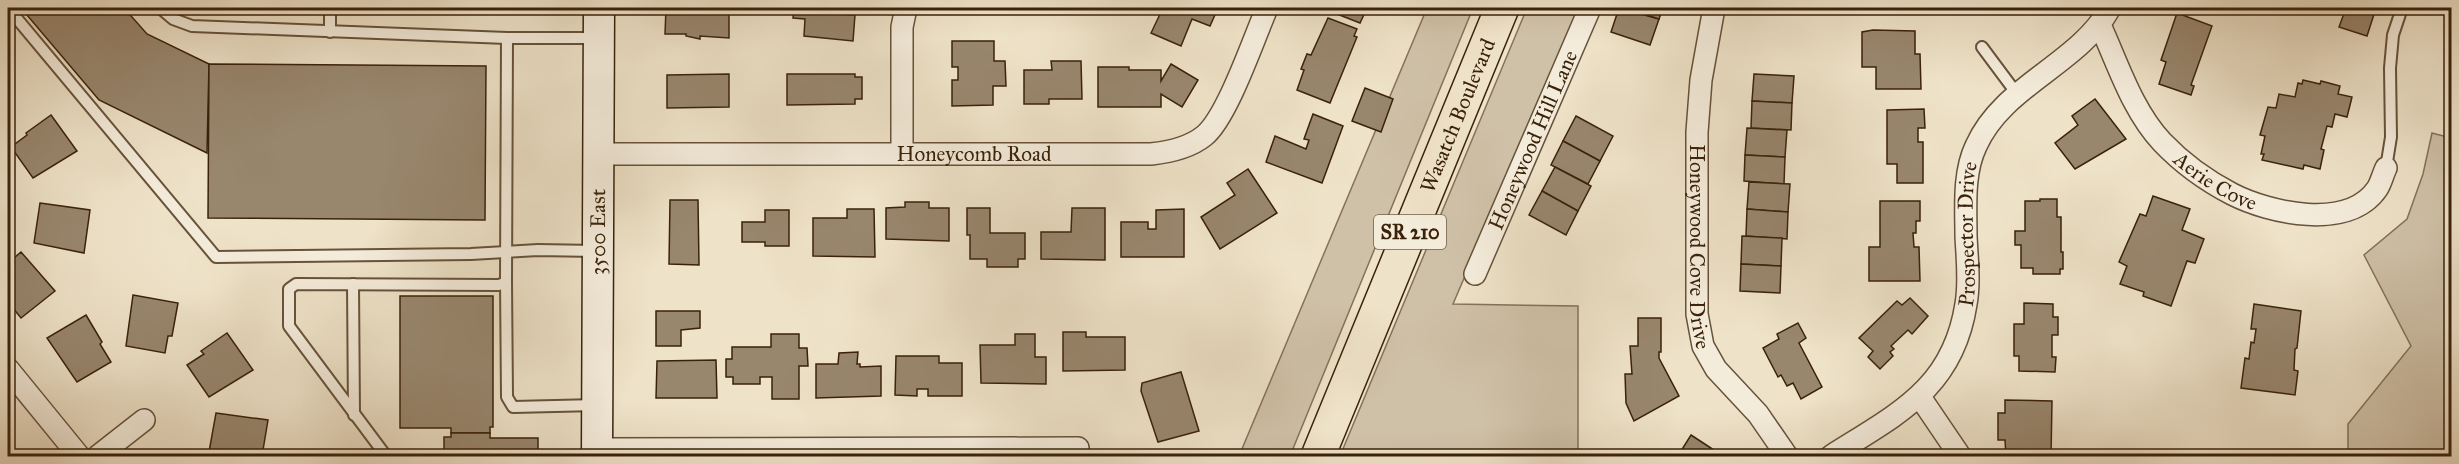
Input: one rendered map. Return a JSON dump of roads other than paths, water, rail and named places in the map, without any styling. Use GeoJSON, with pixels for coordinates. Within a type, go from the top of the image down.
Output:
{"type":"FeatureCollection","features":[{"type":"Feature","properties":{"kind":"main road","name":"3500 East"},"geometry":{"type":"LineString","coordinates":[[597,453],[599,8]]}},
{"type":"Feature","properties":{"kind":"main road","name":"Wasatch Boulevard"},"geometry":{"type":"LineString","coordinates":[[1318,456],[1502,8]]}},
{"type":"Feature","properties":{"kind":"street"},"geometry":{"type":"LineString","coordinates":[[902,154],[902,27],[906,8]]}},
{"type":"Feature","properties":{"kind":"street","name":"Honeycomb Road"},"geometry":{"type":"LineString","coordinates":[[598,154],[1152,154],[1172,151],[1205,136],[1223,111],[1267,8]]}},
{"type":"Feature","properties":{"kind":"street","name":"Honeywood Hill Lane"},"geometry":{"type":"LineString","coordinates":[[1475,274],[1590,8]]}},
{"type":"Feature","properties":{"kind":"street","name":"Honeywood Cove Drive"},"geometry":{"type":"LineString","coordinates":[[1714,8],[1701,80],[1697,132],[1697,314],[1703,346],[1716,369],[1758,414],[1787,456]]}},
{"type":"Feature","properties":{"kind":"street","name":"Aerie Cove"},"geometry":{"type":"LineString","coordinates":[[2105,16],[2138,110],[2162,141],[2194,170],[2232,194],[2270,209],[2307,214],[2335,214],[2360,204],[2376,189],[2386,168]]}},
{"type":"Feature","properties":{"kind":"street","name":"Prospector Drive"},"geometry":{"type":"LineString","coordinates":[[1831,456],[1920,397],[1940,374],[1954,350],[1967,301],[1967,179],[1975,147],[1992,119],[2017,94],[2060,63],[2105,16]]}},
{"type":"Feature","properties":{"kind":"street"},"geometry":{"type":"LineString","coordinates":[[8,369],[79,456]]}},
{"type":"Feature","properties":{"kind":"street"},"geometry":{"type":"LineString","coordinates":[[1920,397],[1960,456]]}},
{"type":"Feature","properties":{"kind":"street"},"geometry":{"type":"LineString","coordinates":[[98,456],[144,420]]}},
{"type":"Feature","properties":{"kind":"street"},"geometry":{"type":"LineString","coordinates":[[597,453],[1078,448]]}},
{"type":"Feature","properties":{"kind":"lane"},"geometry":{"type":"LineString","coordinates":[[8,8],[216,257],[538,250],[598,251]]}},
{"type":"Feature","properties":{"kind":"lane"},"geometry":{"type":"LineString","coordinates":[[160,8],[173,19],[192,26],[507,38],[598,38]]}},
{"type":"Feature","properties":{"kind":"lane"},"geometry":{"type":"LineString","coordinates":[[330,8],[330,32]]}},
{"type":"Feature","properties":{"kind":"lane"},"geometry":{"type":"LineString","coordinates":[[2386,168],[2391,137],[2390,68],[2393,35],[2402,8]]}},
{"type":"Feature","properties":{"kind":"lane"},"geometry":{"type":"LineString","coordinates":[[507,38],[507,397],[513,407],[597,405]]}},
{"type":"Feature","properties":{"kind":"lane"},"geometry":{"type":"LineString","coordinates":[[1982,47],[2017,94]]}},
{"type":"Feature","properties":{"kind":"lane"},"geometry":{"type":"LineString","coordinates":[[386,456],[289,326],[289,289],[296,284],[500,285],[506,282]]}},
{"type":"Feature","properties":{"kind":"lane"},"geometry":{"type":"LineString","coordinates":[[353,284],[354,415]]}}]}
